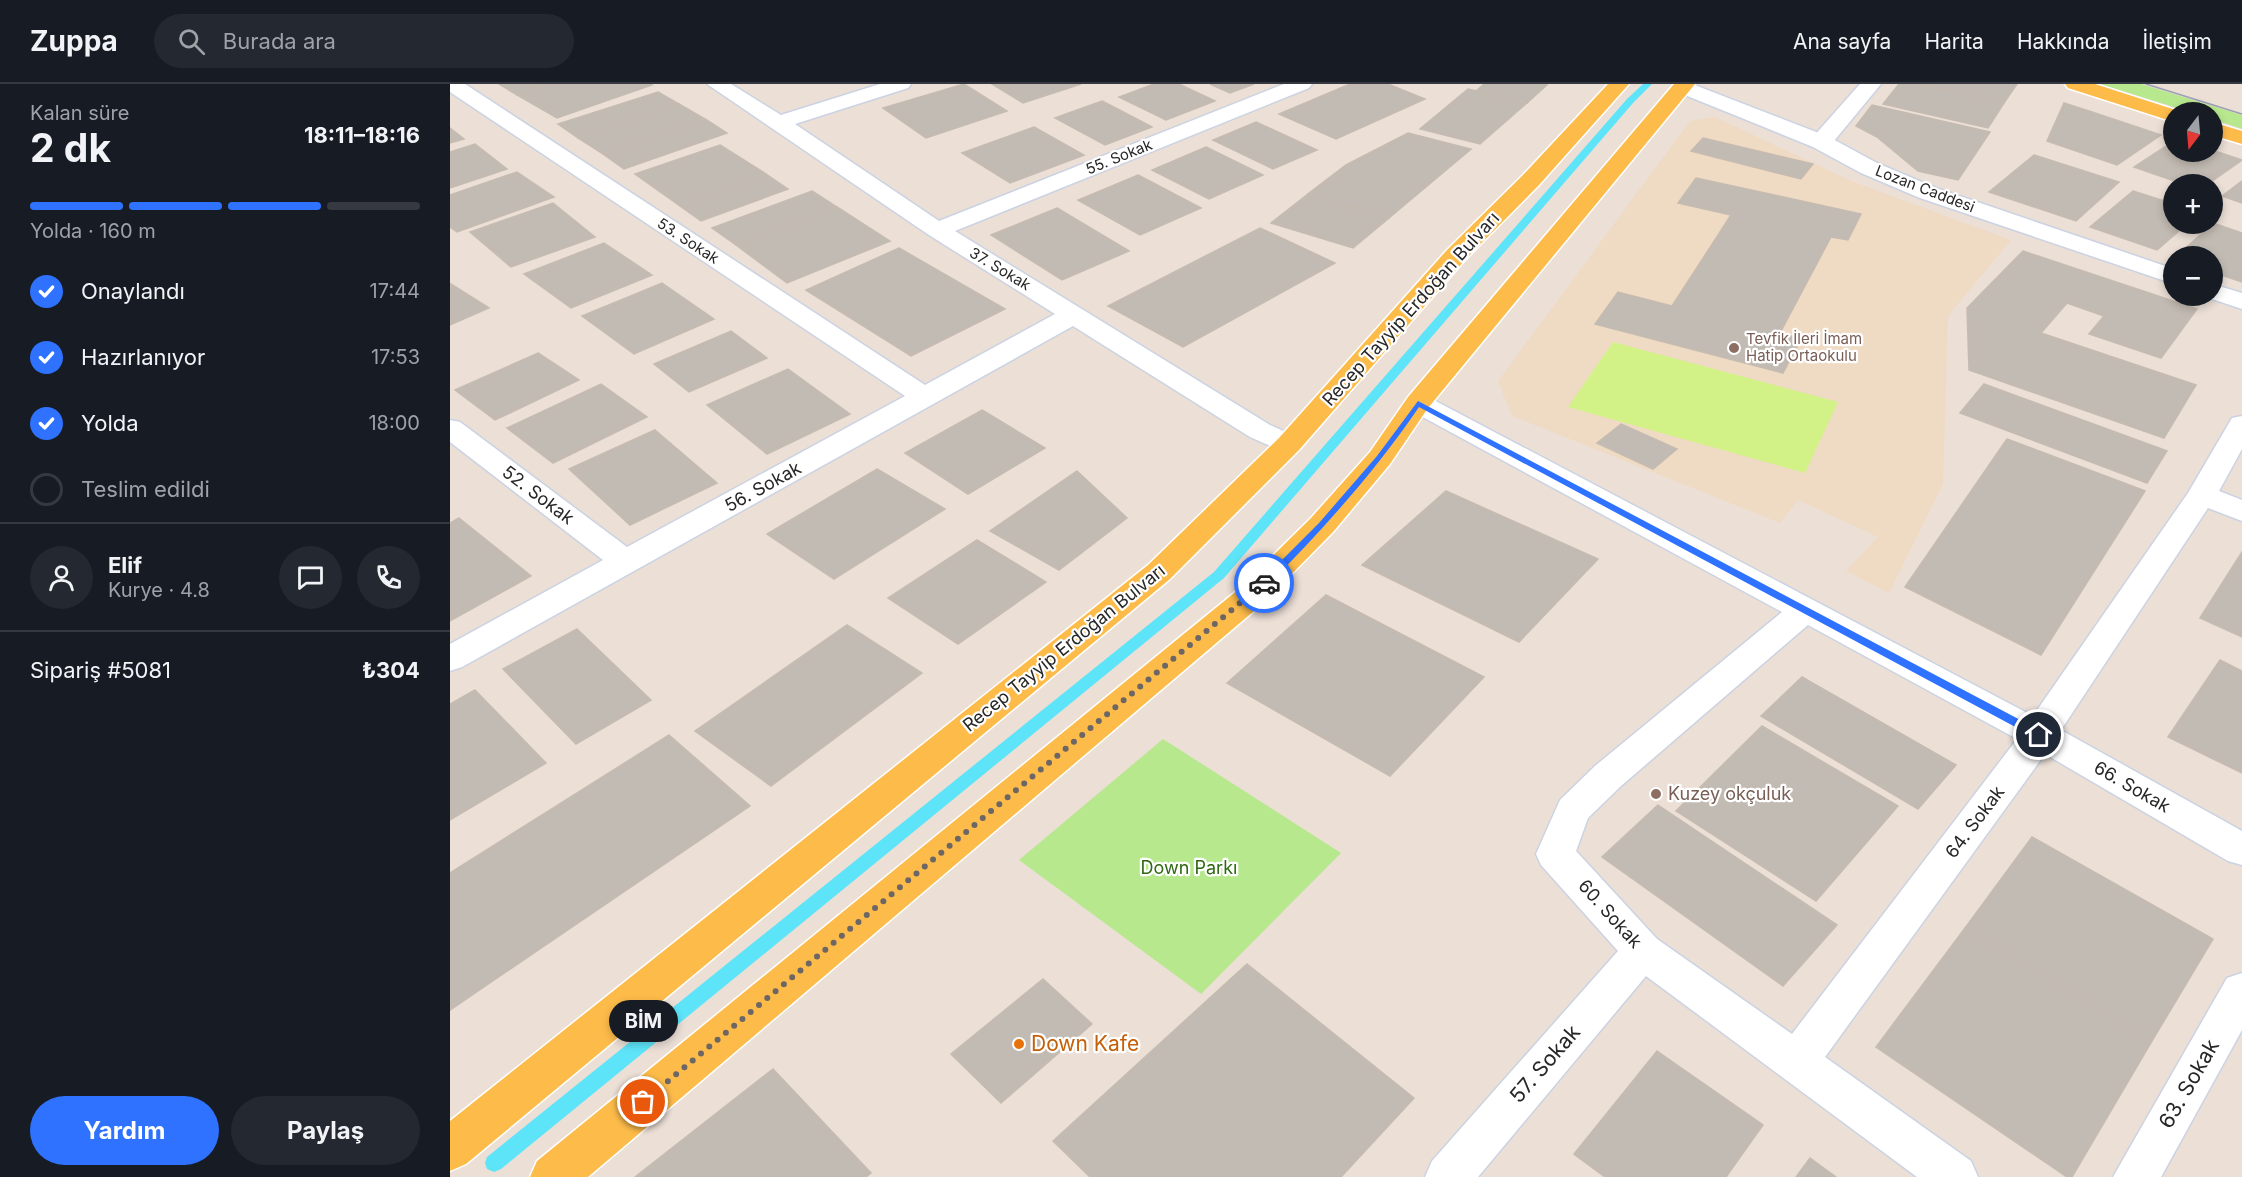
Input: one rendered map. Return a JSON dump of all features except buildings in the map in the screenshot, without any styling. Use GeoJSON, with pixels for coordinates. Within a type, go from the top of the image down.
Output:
{"type":"FeatureCollection","features":[{"type":"Feature","properties":{"kind":"main road","name":"Recep Tayyip Erdoğan Bulvarı"},"geometry":{"type":"LineString","coordinates":[[450,1149],[1159,572],[1289,444],[1456,255],[1531,180],[1619,84]]}},
{"type":"Feature","properties":{"kind":"main road"},"geometry":{"type":"LineString","coordinates":[[2075,84],[2163,112]]}},
{"type":"Feature","properties":{"kind":"main road"},"geometry":{"type":"LineString","coordinates":[[554,1177],[1250,597],[1330,517],[1380,458],[1418,403],[1680,85]]}},
{"type":"Feature","properties":{"kind":"main road"},"geometry":{"type":"LineString","coordinates":[[2223,132],[2242,138]]}},
{"type":"Feature","properties":{"kind":"street","name":"53. Sokak"},"geometry":{"type":"LineString","coordinates":[[451,84],[925,397]]}},
{"type":"Feature","properties":{"kind":"street","name":"37. Sokak"},"geometry":{"type":"LineString","coordinates":[[717,84],[779,122],[937,230],[1260,431],[1289,444]]}},
{"type":"Feature","properties":{"kind":"street"},"geometry":{"type":"LineString","coordinates":[[779,122],[901,84]]}},
{"type":"Feature","properties":{"kind":"street","name":"55. Sokak"},"geometry":{"type":"LineString","coordinates":[[937,230],[1302,84]]}},
{"type":"Feature","properties":{"kind":"street"},"geometry":{"type":"LineString","coordinates":[[1821,142],[1871,84]]}},
{"type":"Feature","properties":{"kind":"street","name":"Lozan Caddesi"},"geometry":{"type":"LineString","coordinates":[[1680,85],[1821,142],[1928,193],[2163,273]]}},
{"type":"Feature","properties":{"kind":"street"},"geometry":{"type":"LineString","coordinates":[[2223,295],[2242,301]]}},
{"type":"Feature","properties":{"kind":"street","name":"56. Sokak"},"geometry":{"type":"LineString","coordinates":[[450,659],[1075,314]]}},
{"type":"Feature","properties":{"kind":"street","name":"66. Sokak"},"geometry":{"type":"LineString","coordinates":[[1418,403],[2039,735],[2242,850]]}},
{"type":"Feature","properties":{"kind":"street","name":"64. Sokak"},"geometry":{"type":"LineString","coordinates":[[1796,1062],[2039,735],[2202,495],[2242,424]]}},
{"type":"Feature","properties":{"kind":"street","name":"52. Sokak"},"geometry":{"type":"LineString","coordinates":[[450,428],[626,562]]}},
{"type":"Feature","properties":{"kind":"street"},"geometry":{"type":"LineString","coordinates":[[2202,495],[2242,511]]}},
{"type":"Feature","properties":{"kind":"street","name":"60. Sokak"},"geometry":{"type":"LineString","coordinates":[[1805,610],[1608,776],[1573,810],[1555,854],[1643,951],[1955,1177]]}},
{"type":"Feature","properties":{"kind":"street","name":"57. Sokak"},"geometry":{"type":"LineString","coordinates":[[1448,1177],[1643,951]]}},
{"type":"Feature","properties":{"kind":"street","name":"63. Sokak"},"geometry":{"type":"LineString","coordinates":[[2136,1177],[2242,992]]}},
{"type":"Feature","properties":{"kind":"shaded area","name":"Tevfik İleri İmam Hatip Ortaokulu"},"geometry":{"type":"Polygon","coordinates":[[[1715,117],[1854,182],[2011,240],[1948,316],[1943,484],[1889,593],[1846,571],[1878,537],[1798,500],[1780,523],[1512,416],[1498,381],[1690,121],[1715,117]]]}},
{"type":"Feature","properties":{"kind":"green space"},"geometry":{"type":"Polygon","coordinates":[[[2100,84],[2141,84],[2200,102],[2163,104],[2100,84]]]}},
{"type":"Feature","properties":{"kind":"green space"},"geometry":{"type":"Polygon","coordinates":[[[2223,109],[2242,115],[2242,129],[2223,122],[2223,109]]]}},
{"type":"Feature","properties":{"kind":"green space"},"geometry":{"type":"Polygon","coordinates":[[[1613,342],[1838,402],[1805,473],[1568,407],[1613,342]]]}},
{"type":"Feature","properties":{"kind":"green space","name":"Down Parkı"},"geometry":{"type":"Polygon","coordinates":[[[1163,739],[1341,853],[1201,994],[1019,860],[1163,739]]]}},
{"type":"Feature","properties":{"kind":"waterway"},"geometry":{"type":"LineString","coordinates":[[494,1163],[1219,575],[1630,101],[1648,84]]}},
{"type":"Feature","properties":{"kind":"tram line"},"geometry":{"type":"LineString","coordinates":[[2146,84],[2242,114]]}},
{"type":"Feature","properties":{"kind":"way so far"},"geometry":{"type":"LineString","coordinates":[[643,1102],[1264,583]]}},
{"type":"Feature","properties":{"kind":"place","name":"Tevfik İleri İmam Hatip Ortaokulu"},"geometry":{"type":"Point","coordinates":[1734,348]}},
{"type":"Feature","properties":{"kind":"place","name":"Kuzey okçuluk"},"geometry":{"type":"Point","coordinates":[1656,794]}},
{"type":"Feature","properties":{"kind":"place","name":"Down Kafe"},"geometry":{"type":"Point","coordinates":[1019,1044]}},
{"type":"Feature","properties":{"kind":"place","name":"BİM"},"geometry":{"type":"Point","coordinates":[643,1102]}},
{"type":"Feature","properties":{"kind":"route"},"geometry":{"type":"LineString","coordinates":[[1264,583],[1322,525],[1380,458],[1418,403],[2039,735]]}}]}
